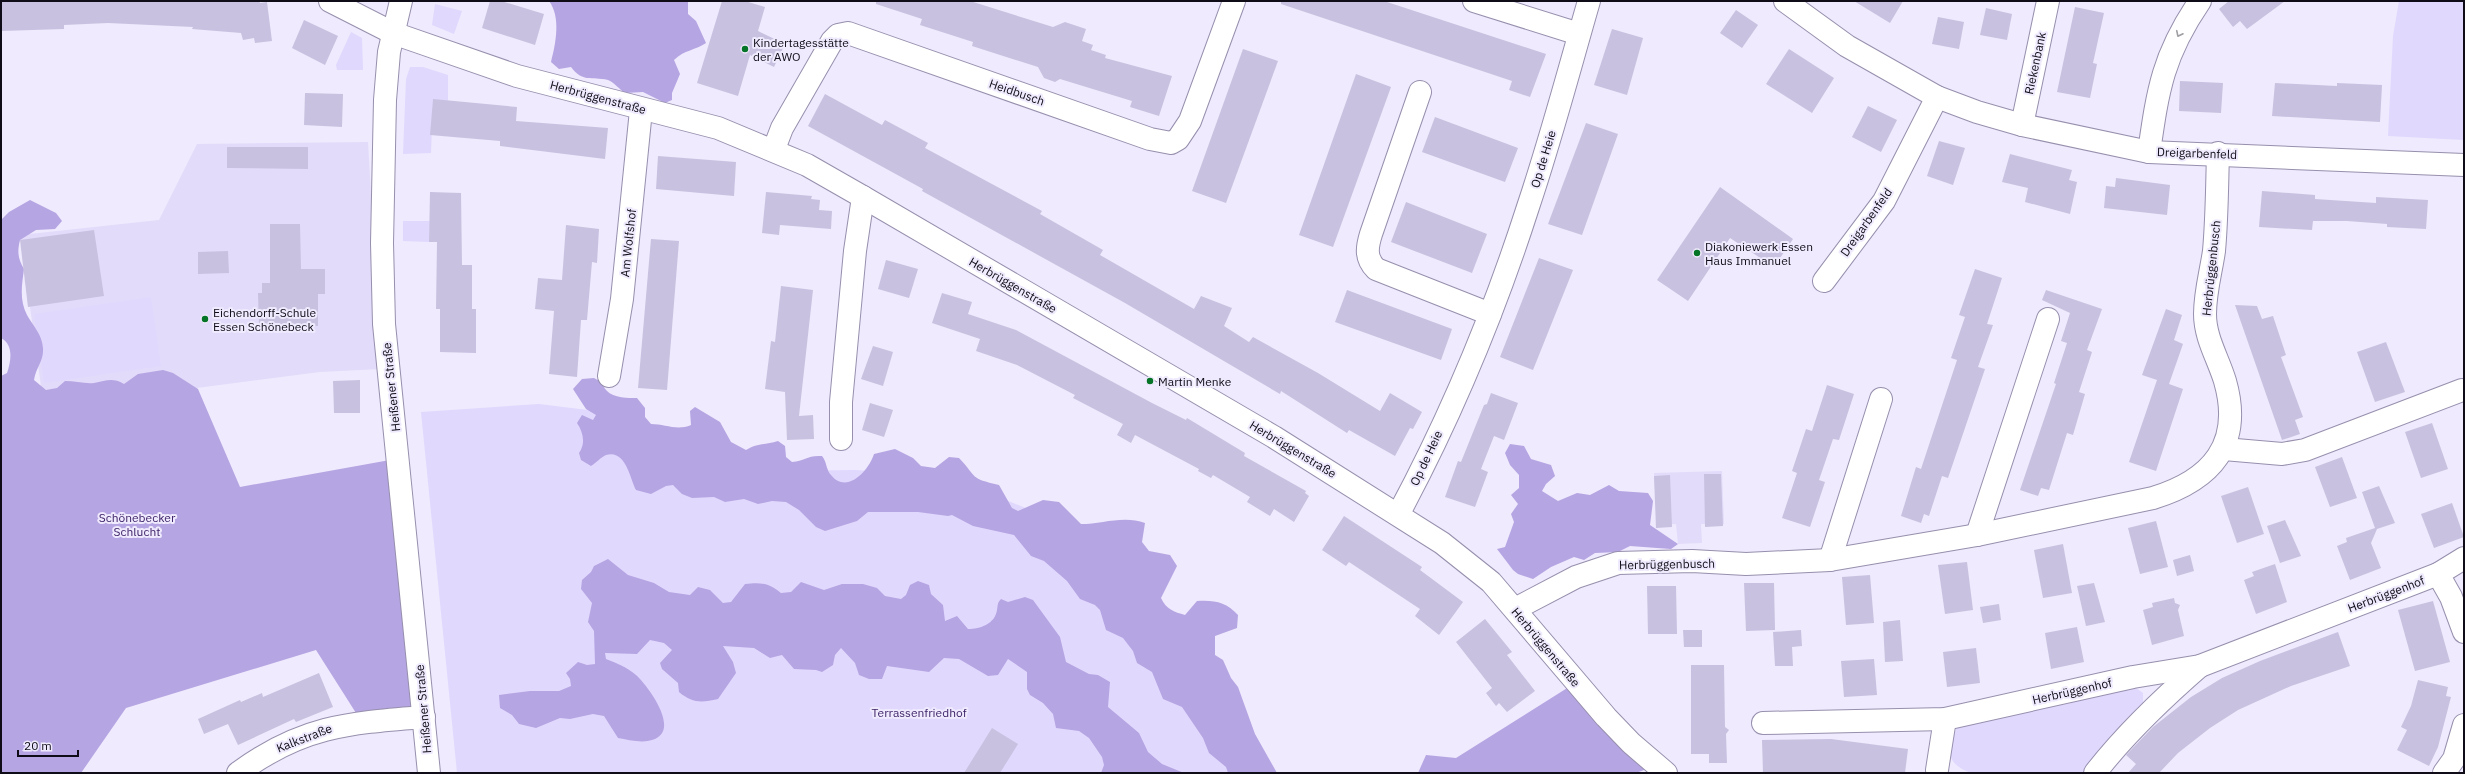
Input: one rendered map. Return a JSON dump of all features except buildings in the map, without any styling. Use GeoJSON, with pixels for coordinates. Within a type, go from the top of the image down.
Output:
{"type":"FeatureCollection","features":[{"type":"Feature","properties":{"kind":"street","name":"Herbrüggenstraße"},"geometry":{"type":"LineString","coordinates":[[330,1],[393,33],[517,76],[641,110],[718,128],[774,149],[807,164],[1219,404],[1399,514],[1466,561],[1491,582],[1606,717],[1631,743],[1666,773]]}},
{"type":"Feature","properties":{"kind":"street","name":"Heißener Straße"},"geometry":{"type":"LineString","coordinates":[[401,1],[393,33],[385,100],[382,243],[384,324],[429,773]]}},
{"type":"Feature","properties":{"kind":"street","name":"Heidbusch"},"geometry":{"type":"LineString","coordinates":[[774,149],[782,128],[832,41],[838,35],[848,33],[1150,139],[1171,143],[1178,139],[1190,121],[1234,1]]}},
{"type":"Feature","properties":{"kind":"street"},"geometry":{"type":"LineString","coordinates":[[1474,1],[1579,34]]}},
{"type":"Feature","properties":{"kind":"street","name":"Op de Heie"},"geometry":{"type":"LineString","coordinates":[[1399,514],[1463,382],[1490,314],[1529,207],[1589,1]]}},
{"type":"Feature","properties":{"kind":"street","name":"Riekenbank"},"geometry":{"type":"LineString","coordinates":[[2022,125],[2048,1]]}},
{"type":"Feature","properties":{"kind":"street"},"geometry":{"type":"LineString","coordinates":[[2149,152],[2158,94],[2166,63],[2180,30],[2200,1]]}},
{"type":"Feature","properties":{"kind":"street","name":"Dreigarbenfeld"},"geometry":{"type":"LineString","coordinates":[[1796,5],[1847,46],[1937,97],[1977,112],[2022,125],[2149,152],[2464,165]]}},
{"type":"Feature","properties":{"kind":"street"},"geometry":{"type":"LineString","coordinates":[[1420,92],[1371,234],[1368,255],[1370,263],[1376,269],[1490,314]]}},
{"type":"Feature","properties":{"kind":"street","name":"Dreigarbenfeld"},"geometry":{"type":"LineString","coordinates":[[1824,281],[1884,201],[1937,97]]}},
{"type":"Feature","properties":{"kind":"street","name":"Am Wolfshof"},"geometry":{"type":"LineString","coordinates":[[609,376],[624,277],[641,110]]}},
{"type":"Feature","properties":{"kind":"street","name":"Herbrüggenbusch"},"geometry":{"type":"LineString","coordinates":[[1515,609],[1576,577],[1618,563],[1692,561],[1746,564],[1830,560],[1977,535],[2176,491],[2196,479],[2224,449],[2229,425],[2228,398],[2224,380],[2207,336],[2205,315],[2216,225],[2218,154]]}},
{"type":"Feature","properties":{"kind":"street"},"geometry":{"type":"LineString","coordinates":[[841,439],[841,402],[855,251],[863,197]]}},
{"type":"Feature","properties":{"kind":"street"},"geometry":{"type":"LineString","coordinates":[[1977,535],[2048,319]]}},
{"type":"Feature","properties":{"kind":"street"},"geometry":{"type":"LineString","coordinates":[[2224,449],[2282,454],[2305,450],[2462,390]]}},
{"type":"Feature","properties":{"kind":"street"},"geometry":{"type":"LineString","coordinates":[[1830,560],[1881,399]]}},
{"type":"Feature","properties":{"kind":"street","name":"Herbrüggenhof"},"geometry":{"type":"LineString","coordinates":[[1763,723],[1944,719],[2133,677],[2200,666],[2438,574],[2464,558]]}},
{"type":"Feature","properties":{"kind":"street","name":"Herbrüggenhof"},"geometry":{"type":"LineString","coordinates":[[2438,574],[2452,597],[2464,632]]}},
{"type":"Feature","properties":{"kind":"street","name":"Herbrüggenhof"},"geometry":{"type":"LineString","coordinates":[[2095,773],[2111,752],[2161,700],[2200,666]]}},
{"type":"Feature","properties":{"kind":"street","name":"Kalkstraße"},"geometry":{"type":"LineString","coordinates":[[238,773],[275,749],[330,727],[358,722],[424,717]]}},
{"type":"Feature","properties":{"kind":"street"},"geometry":{"type":"LineString","coordinates":[[1939,772],[1944,719]]}},
{"type":"Feature","properties":{"kind":"street"},"geometry":{"type":"LineString","coordinates":[[2444,773],[2454,759],[2464,725]]}},
{"type":"Feature","properties":{"kind":"shaded area","name":"Eichendorff-Schule Essen Schönebeck"},"geometry":{"type":"Polygon","coordinates":[[[368,142],[381,369],[320,372],[44,408],[20,235],[159,220],[197,144],[368,142]]]}},
{"type":"Feature","properties":{"kind":"shaded area"},"geometry":{"type":"Polygon","coordinates":[[[1722,471],[1724,524],[1701,524],[1702,543],[1678,544],[1676,524],[1657,525],[1654,473],[1722,471]]]}},
{"type":"Feature","properties":{"kind":"green space"},"geometry":{"type":"Polygon","coordinates":[[[549,1],[688,1],[688,14],[696,21],[706,43],[682,54],[674,60],[680,74],[672,93],[672,100],[665,103],[643,92],[625,93],[608,80],[583,77],[575,72],[571,67],[559,69],[551,62],[556,39],[556,22],[553,7],[549,1]]]}},
{"type":"Feature","properties":{"kind":"green space"},"geometry":{"type":"Polygon","coordinates":[[[2399,1],[2464,1],[2464,140],[2388,136],[2393,36],[2399,1]]]}},
{"type":"Feature","properties":{"kind":"green space"},"geometry":{"type":"Polygon","coordinates":[[[435,4],[462,11],[454,34],[432,25],[435,4]]]}},
{"type":"Feature","properties":{"kind":"green space"},"geometry":{"type":"Polygon","coordinates":[[[351,32],[362,38],[363,70],[337,70],[336,65],[351,32]]]}},
{"type":"Feature","properties":{"kind":"green space"},"geometry":{"type":"Polygon","coordinates":[[[410,67],[423,67],[448,75],[448,101],[433,100],[431,153],[403,154],[406,79],[410,67]]]}},
{"type":"Feature","properties":{"kind":"green space","name":"Schönebecker Schlucht"},"geometry":{"type":"Polygon","coordinates":[[[30,200],[56,213],[62,221],[55,229],[36,230],[20,240],[19,248],[19,259],[24,269],[22,280],[22,298],[24,309],[39,334],[43,348],[42,357],[34,380],[46,390],[57,388],[65,381],[94,383],[112,380],[124,384],[138,374],[163,370],[173,373],[198,389],[240,487],[390,460],[420,706],[356,713],[316,650],[126,708],[81,773],[1,773],[1,376],[7,373],[10,363],[10,349],[1,338],[1,220],[9,212],[30,200]]]}},
{"type":"Feature","properties":{"kind":"green space"},"geometry":{"type":"Polygon","coordinates":[[[403,221],[430,221],[429,242],[403,241],[403,221]]]}},
{"type":"Feature","properties":{"kind":"green space"},"geometry":{"type":"Polygon","coordinates":[[[151,297],[161,366],[44,383],[34,314],[151,297]]]}},
{"type":"Feature","properties":{"kind":"green space"},"geometry":{"type":"Polygon","coordinates":[[[594,378],[601,382],[607,391],[613,395],[637,398],[645,408],[645,417],[651,424],[686,427],[691,425],[690,411],[695,407],[720,422],[731,442],[746,450],[754,446],[778,441],[785,446],[786,457],[792,462],[813,456],[822,456],[831,475],[837,480],[844,482],[857,478],[867,467],[874,454],[895,449],[913,458],[921,466],[935,468],[949,457],[959,458],[978,479],[999,485],[1012,508],[1018,511],[1043,500],[1059,502],[1081,524],[1121,520],[1145,523],[1142,542],[1149,551],[1170,555],[1177,566],[1161,598],[1165,605],[1174,611],[1185,615],[1197,601],[1209,601],[1220,603],[1229,607],[1238,615],[1237,628],[1215,636],[1215,655],[1223,660],[1231,678],[1238,687],[1255,734],[1277,773],[1228,773],[1226,767],[1209,753],[1203,738],[1182,707],[1163,699],[1152,672],[1137,663],[1133,651],[1123,638],[1106,630],[1100,610],[1095,605],[1080,599],[1067,581],[1044,561],[1031,556],[1014,535],[973,526],[952,515],[948,516],[918,512],[868,512],[857,521],[825,531],[816,527],[799,510],[786,502],[772,501],[758,504],[744,499],[725,502],[714,497],[692,498],[682,494],[673,485],[666,486],[651,494],[636,490],[626,466],[618,456],[613,454],[606,455],[591,466],[581,460],[579,453],[583,438],[577,423],[582,415],[593,420],[596,415],[586,409],[573,389],[582,379],[594,378]]]}},
{"type":"Feature","properties":{"kind":"green space","name":"Terrassenfriedhof"},"geometry":{"type":"Polygon","coordinates":[[[539,404],[604,412],[778,471],[855,470],[917,474],[999,497],[1105,541],[1236,773],[457,773],[421,412],[539,404]]]}},
{"type":"Feature","properties":{"kind":"green space"},"geometry":{"type":"Polygon","coordinates":[[[1510,444],[1524,446],[1531,459],[1551,465],[1555,476],[1546,484],[1542,491],[1558,501],[1577,493],[1590,495],[1609,485],[1619,491],[1648,493],[1653,501],[1650,525],[1678,544],[1671,549],[1630,546],[1618,552],[1595,553],[1584,560],[1574,557],[1551,567],[1533,579],[1518,574],[1513,570],[1497,549],[1505,547],[1514,522],[1511,514],[1518,504],[1511,495],[1519,488],[1519,475],[1510,465],[1505,453],[1510,444]]]}},
{"type":"Feature","properties":{"kind":"green space"},"geometry":{"type":"Polygon","coordinates":[[[608,559],[628,575],[654,583],[669,592],[690,595],[698,587],[710,590],[723,603],[731,602],[745,584],[756,583],[769,585],[781,593],[791,592],[801,582],[824,590],[842,584],[863,584],[877,588],[885,596],[901,599],[906,595],[910,585],[918,581],[929,585],[931,594],[943,605],[945,621],[957,616],[968,629],[982,627],[990,622],[996,615],[998,603],[1001,599],[1008,602],[1025,597],[1033,600],[1060,637],[1066,662],[1089,674],[1098,675],[1110,682],[1108,707],[1139,733],[1148,752],[1162,764],[1184,773],[1101,773],[1104,765],[1102,757],[1089,738],[1079,731],[1056,728],[1053,714],[1043,703],[1030,695],[1027,689],[1027,672],[1008,659],[998,675],[988,676],[959,659],[944,658],[929,672],[887,666],[882,679],[869,679],[859,675],[855,663],[841,648],[835,655],[833,665],[822,672],[816,670],[794,669],[782,655],[770,658],[754,648],[723,646],[733,662],[736,673],[718,699],[697,701],[684,696],[679,692],[678,683],[662,669],[660,663],[672,650],[664,643],[650,640],[637,654],[605,653],[606,659],[625,667],[641,680],[659,707],[663,717],[664,726],[662,734],[655,739],[646,741],[632,741],[618,738],[604,716],[593,714],[570,719],[560,718],[536,728],[519,724],[512,715],[500,708],[499,695],[530,691],[559,691],[571,686],[570,679],[566,673],[578,662],[587,665],[595,664],[594,631],[588,622],[592,603],[581,589],[582,580],[591,572],[594,566],[608,559]]]}},
{"type":"Feature","properties":{"kind":"green space"},"geometry":{"type":"Polygon","coordinates":[[[1572,685],[1652,767],[1636,773],[1418,773],[1426,755],[1456,758],[1572,685]]]}},
{"type":"Feature","properties":{"kind":"green space"},"geometry":{"type":"Polygon","coordinates":[[[2132,685],[2143,693],[2143,706],[2086,773],[1971,773],[1955,764],[1952,759],[1950,746],[1959,723],[1981,721],[2071,703],[2070,698],[2132,685]]]}},
{"type":"Feature","properties":{"kind":"place","name":"Kindertagesstätte der AWO"},"geometry":{"type":"Point","coordinates":[745,49]}},
{"type":"Feature","properties":{"kind":"place","name":"Diakoniewerk Essen Haus Immanuel"},"geometry":{"type":"Point","coordinates":[1697,253]}},
{"type":"Feature","properties":{"kind":"place","name":"Eichendorff-Schule Essen Schönebeck"},"geometry":{"type":"Point","coordinates":[205,319]}},
{"type":"Feature","properties":{"kind":"place","name":"Martin Menke"},"geometry":{"type":"Point","coordinates":[1150,381]}}]}
